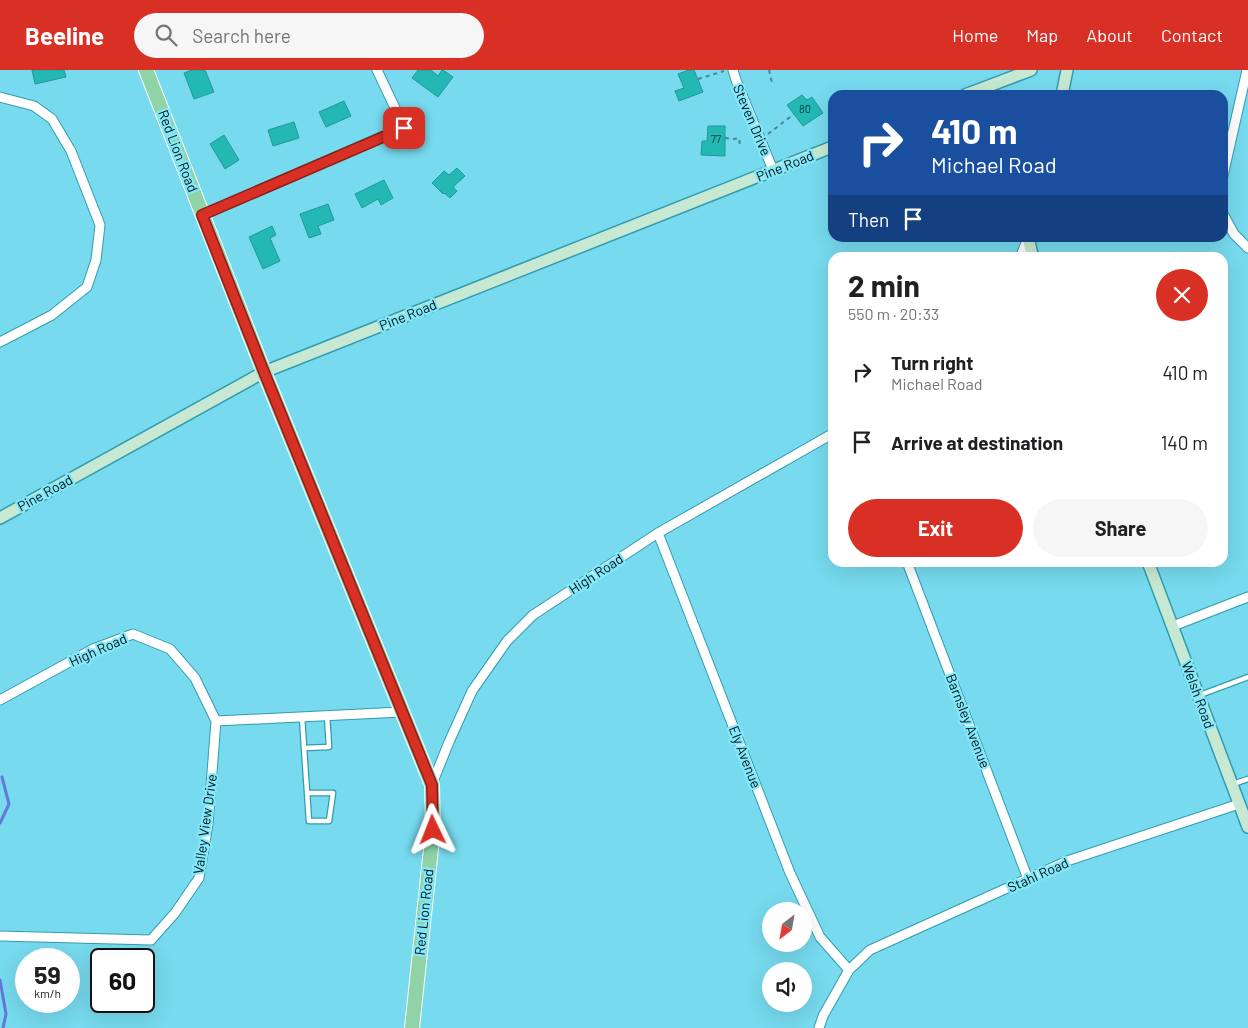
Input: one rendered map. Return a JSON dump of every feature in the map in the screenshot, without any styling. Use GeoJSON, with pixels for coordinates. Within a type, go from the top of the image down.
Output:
{"type":"FeatureCollection","features":[{"type":"Feature","properties":{"kind":"main road","name":"Red Lion Road"},"geometry":{"type":"LineString","coordinates":[[146,70],[264,372],[432,785],[433,830],[412,1028]]}},
{"type":"Feature","properties":{"kind":"street"},"geometry":{"type":"LineString","coordinates":[[202,215],[404,128],[377,70]]}},
{"type":"Feature","properties":{"kind":"street","name":"Steven Drive"},"geometry":{"type":"LineString","coordinates":[[733,70],[773,170]]}},
{"type":"Feature","properties":{"kind":"street"},"geometry":{"type":"LineString","coordinates":[[978,90],[1031,70]]}},
{"type":"Feature","properties":{"kind":"street"},"geometry":{"type":"LineString","coordinates":[[1063,90],[1068,70]]}},
{"type":"Feature","properties":{"kind":"street"},"geometry":{"type":"LineString","coordinates":[[1228,154],[1247,70]]}},
{"type":"Feature","properties":{"kind":"street"},"geometry":{"type":"LineString","coordinates":[[0,97],[34,106],[52,119],[71,151],[100,225],[96,260],[87,287],[52,314],[0,342]]}},
{"type":"Feature","properties":{"kind":"street","name":"Pine Road"},"geometry":{"type":"LineString","coordinates":[[0,518],[264,372],[828,149]]}},
{"type":"Feature","properties":{"kind":"street"},"geometry":{"type":"LineString","coordinates":[[1228,223],[1234,234],[1248,248]]}},
{"type":"Feature","properties":{"kind":"street","name":"High Road"},"geometry":{"type":"LineString","coordinates":[[432,785],[472,691],[507,641],[533,615],[658,533],[828,436]]}},
{"type":"Feature","properties":{"kind":"street","name":"Ely Avenue"},"geometry":{"type":"LineString","coordinates":[[658,533],[790,872],[820,937],[850,970]]}},
{"type":"Feature","properties":{"kind":"street","name":"Barnsley Avenue"},"geometry":{"type":"LineString","coordinates":[[909,567],[1028,879]]}},
{"type":"Feature","properties":{"kind":"street","name":"Welsh Road"},"geometry":{"type":"LineString","coordinates":[[1150,567],[1248,827]]}},
{"type":"Feature","properties":{"kind":"street"},"geometry":{"type":"LineString","coordinates":[[1173,626],[1248,597]]}},
{"type":"Feature","properties":{"kind":"street","name":"High Road"},"geometry":{"type":"LineString","coordinates":[[0,700],[93,649],[133,634],[170,649],[195,678],[216,721]]}},
{"type":"Feature","properties":{"kind":"street"},"geometry":{"type":"LineString","coordinates":[[216,721],[401,712]]}},
{"type":"Feature","properties":{"kind":"street","name":"Valley View Drive"},"geometry":{"type":"LineString","coordinates":[[0,936],[151,940],[175,913],[199,878],[208,824],[216,721]]}},
{"type":"Feature","properties":{"kind":"street","name":"Stahl Road"},"geometry":{"type":"LineString","coordinates":[[819,1028],[823,1016],[850,970],[870,950],[1067,862],[1239,804]]}},
{"type":"Feature","properties":{"kind":"lane"},"geometry":{"type":"LineString","coordinates":[[1199,696],[1248,677]]}},
{"type":"Feature","properties":{"kind":"lane"},"geometry":{"type":"LineString","coordinates":[[304,748],[328,747],[326,715]]}},
{"type":"Feature","properties":{"kind":"lane"},"geometry":{"type":"LineString","coordinates":[[302,717],[308,821],[329,821],[333,793],[307,793]]}},
{"type":"Feature","properties":{"kind":"lane"},"geometry":{"type":"LineString","coordinates":[[1232,785],[1248,779]]}},
{"type":"Feature","properties":{"kind":"path"},"geometry":{"type":"LineString","coordinates":[[698,80],[727,70]]}},
{"type":"Feature","properties":{"kind":"path"},"geometry":{"type":"LineString","coordinates":[[770,70],[772,83]]}},
{"type":"Feature","properties":{"kind":"path"},"geometry":{"type":"LineString","coordinates":[[760,140],[794,114]]}},
{"type":"Feature","properties":{"kind":"path"},"geometry":{"type":"LineString","coordinates":[[725,138],[739,138],[740,146]]}},
{"type":"Feature","properties":{"kind":"building"},"geometry":{"type":"Polygon","coordinates":[[[32,70],[64,70],[66,77],[35,84],[32,70]]]}},
{"type":"Feature","properties":{"kind":"building"},"geometry":{"type":"Polygon","coordinates":[[[192,70],[205,70],[214,92],[194,99],[184,73],[192,70]]]}},
{"type":"Feature","properties":{"kind":"building"},"geometry":{"type":"Polygon","coordinates":[[[418,70],[431,70],[438,76],[443,70],[453,77],[438,97],[412,78],[418,70]]]}},
{"type":"Feature","properties":{"kind":"building"},"geometry":{"type":"Polygon","coordinates":[[[694,70],[703,92],[679,101],[675,91],[684,88],[678,74],[694,70]]]}},
{"type":"Feature","properties":{"kind":"building"},"geometry":{"type":"Polygon","coordinates":[[[802,95],[807,100],[812,97],[823,113],[803,126],[787,105],[802,95]]]}},
{"type":"Feature","properties":{"kind":"building"},"geometry":{"type":"Polygon","coordinates":[[[344,101],[351,116],[326,127],[319,112],[344,101]]]}},
{"type":"Feature","properties":{"kind":"building"},"geometry":{"type":"Polygon","coordinates":[[[294,122],[299,138],[273,146],[268,130],[294,122]]]}},
{"type":"Feature","properties":{"kind":"building"},"geometry":{"type":"Polygon","coordinates":[[[708,126],[725,126],[725,156],[701,155],[702,141],[707,141],[708,126]]]}},
{"type":"Feature","properties":{"kind":"building"},"geometry":{"type":"Polygon","coordinates":[[[224,135],[239,160],[225,169],[210,144],[224,135]]]}},
{"type":"Feature","properties":{"kind":"building"},"geometry":{"type":"Polygon","coordinates":[[[457,168],[465,176],[453,187],[457,191],[450,198],[432,183],[444,171],[449,175],[457,168]]]}},
{"type":"Feature","properties":{"kind":"building"},"geometry":{"type":"Polygon","coordinates":[[[384,180],[393,198],[381,205],[378,199],[362,208],[355,194],[384,180]]]}},
{"type":"Feature","properties":{"kind":"building"},"geometry":{"type":"Polygon","coordinates":[[[328,204],[334,220],[318,226],[321,234],[309,238],[300,214],[328,204]]]}},
{"type":"Feature","properties":{"kind":"building"},"geometry":{"type":"Polygon","coordinates":[[[272,226],[276,235],[270,238],[280,261],[263,269],[249,237],[272,226]]]}},
{"type":"Feature","properties":{"kind":"waterway"},"geometry":{"type":"LineString","coordinates":[[0,823],[9,804],[2,777]]}},
{"type":"Feature","properties":{"kind":"waterway"},"geometry":{"type":"LineString","coordinates":[[0,980],[6,1014],[3,1028]]}},
{"type":"Feature","properties":{"kind":"route"},"geometry":{"type":"LineString","coordinates":[[404,128],[202,215],[432,785],[433,830]]}}]}
